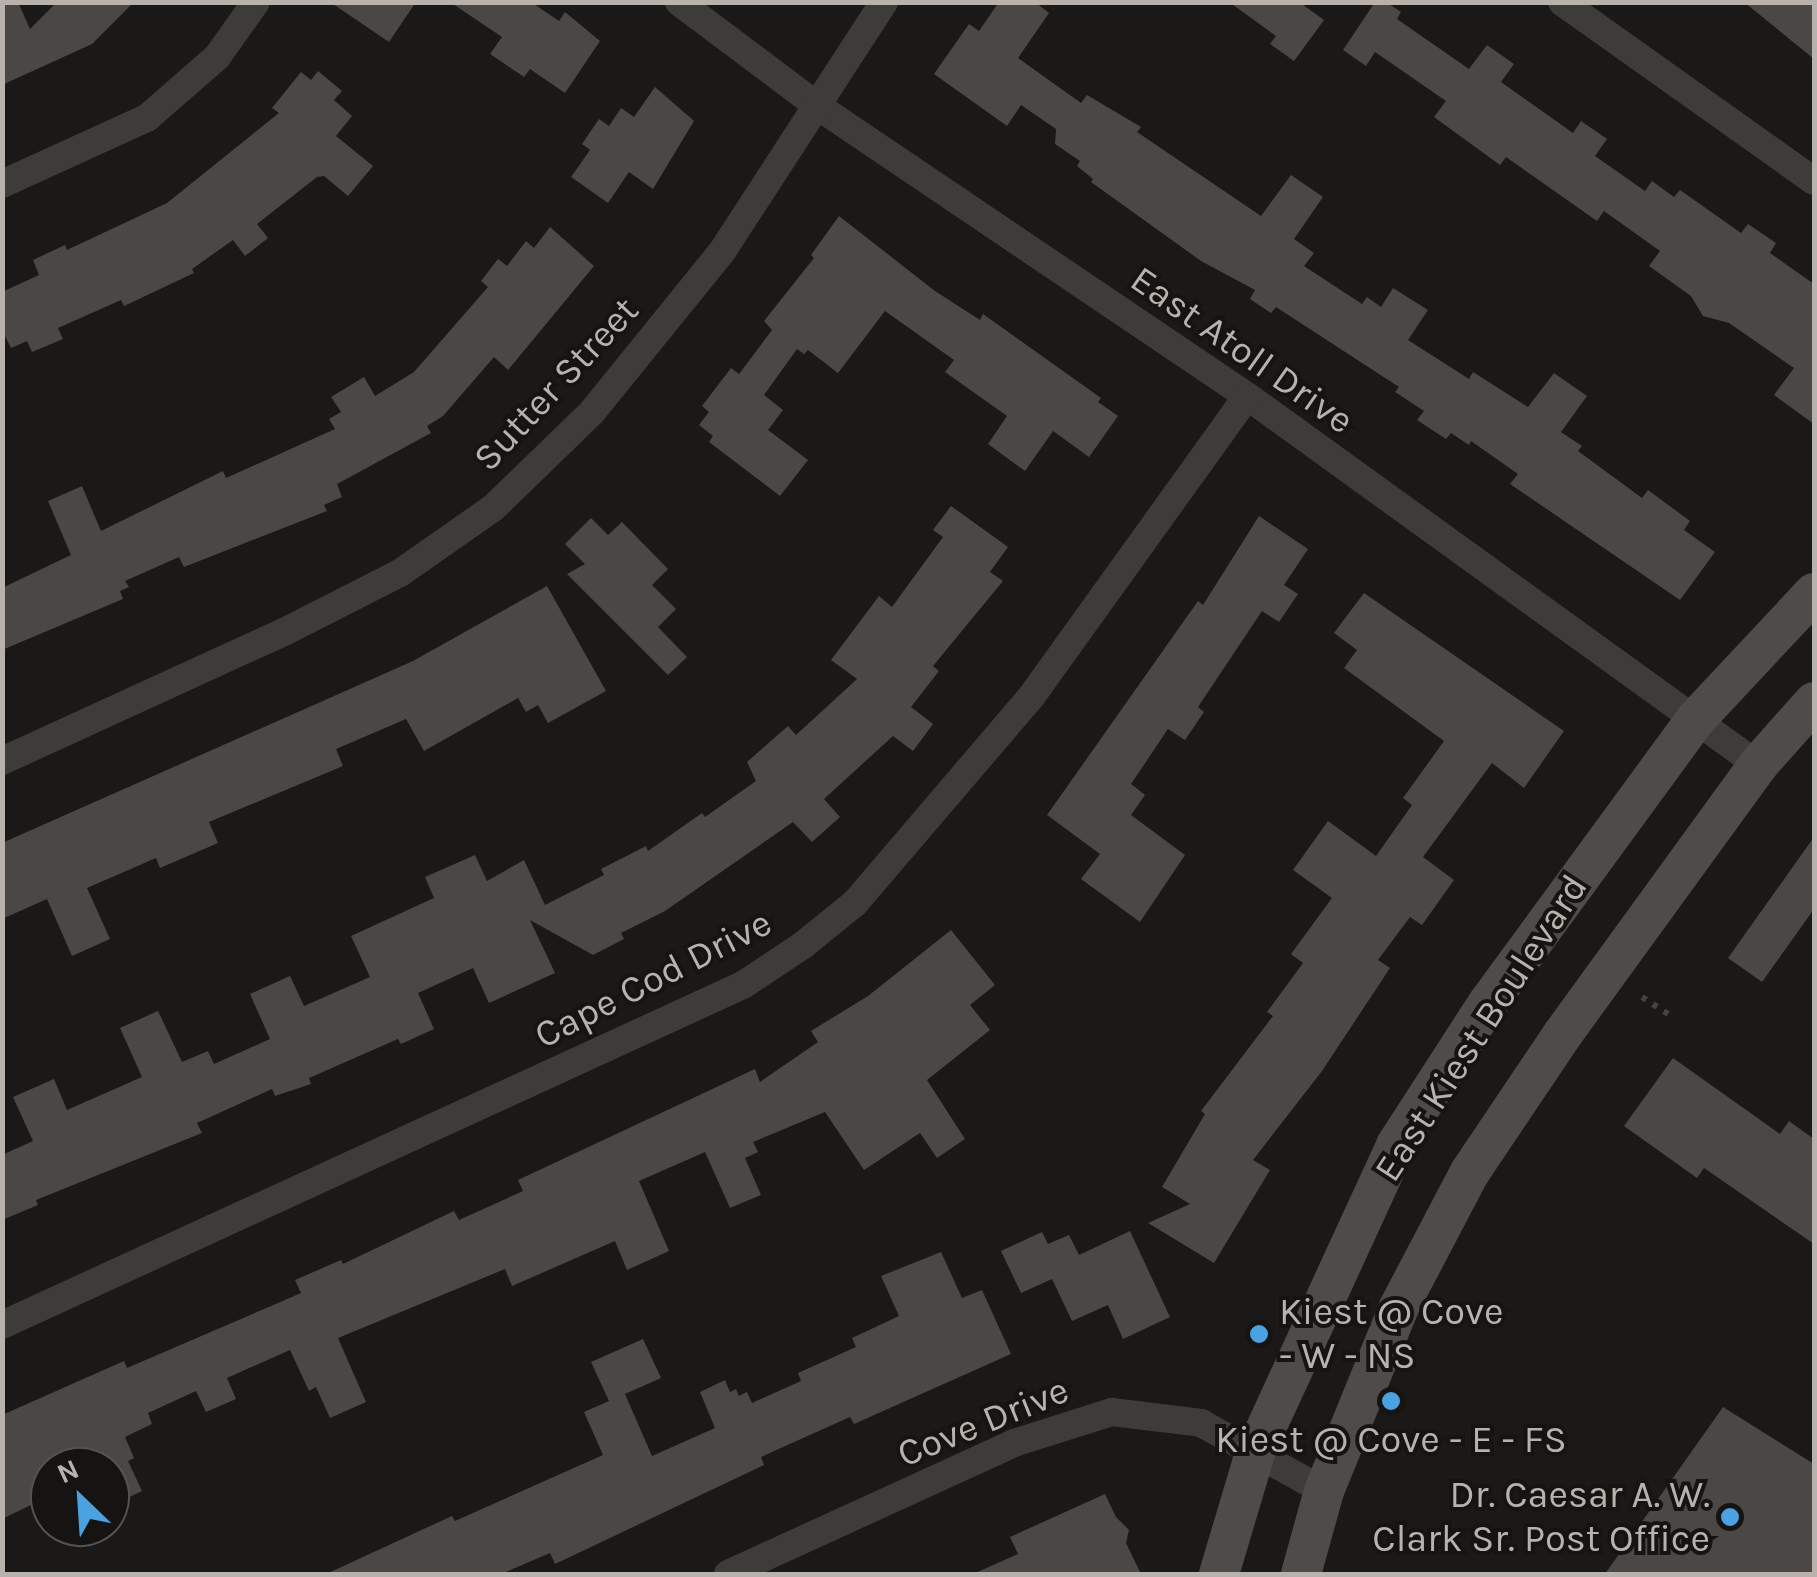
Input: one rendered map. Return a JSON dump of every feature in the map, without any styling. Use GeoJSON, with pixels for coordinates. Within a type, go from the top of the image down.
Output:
{"type":"FeatureCollection","features":[{"type":"Feature","properties":{"kind":"main road","name":"East Kiest Boulevard"},"geometry":{"type":"LineString","coordinates":[[1219,1574],[1256,1450],[1396,1145],[1488,1003],[1695,720],[1814,593]]}},
{"type":"Feature","properties":{"kind":"main road","name":"East Kiest Boulevard"},"geometry":{"type":"LineString","coordinates":[[1301,1574],[1324,1491],[1399,1307],[1470,1172],[1562,1035],[1758,765],[1814,702]]}},
{"type":"Feature","properties":{"kind":"street"},"geometry":{"type":"LineString","coordinates":[[2,184],[148,118],[217,57],[256,2]]}},
{"type":"Feature","properties":{"kind":"street","name":"East Atoll Drive"},"geometry":{"type":"LineString","coordinates":[[680,2],[816,105],[1247,396],[1758,765]]}},
{"type":"Feature","properties":{"kind":"street","name":"Sutter Street"},"geometry":{"type":"LineString","coordinates":[[2,760],[284,632],[400,572],[493,508],[592,412],[711,265],[884,2]]}},
{"type":"Feature","properties":{"kind":"street"},"geometry":{"type":"LineString","coordinates":[[1562,2],[1814,182]]}},
{"type":"Feature","properties":{"kind":"street","name":"Cape Cod Drive"},"geometry":{"type":"LineString","coordinates":[[2,1325],[743,985],[803,946],[855,903],[1031,696],[1247,396]]}},
{"type":"Feature","properties":{"kind":"street","name":"Cove Drive"},"geometry":{"type":"LineString","coordinates":[[728,1574],[1014,1442],[1112,1412],[1201,1423],[1324,1491]]}},
{"type":"Feature","properties":{"kind":"path"},"geometry":{"type":"LineString","coordinates":[[1642,997],[1674,1018]]}},
{"type":"Feature","properties":{"kind":"building"},"geometry":{"type":"Polygon","coordinates":[[[2,2],[18,2],[30,29],[57,2],[134,2],[92,44],[2,85],[2,2]]]}},
{"type":"Feature","properties":{"kind":"building"},"geometry":{"type":"Polygon","coordinates":[[[330,2],[416,2],[389,42],[330,2]]]}},
{"type":"Feature","properties":{"kind":"building"},"geometry":{"type":"Polygon","coordinates":[[[450,2],[531,2],[559,21],[565,12],[600,41],[565,93],[530,69],[524,77],[490,54],[502,37],[450,2]]]}},
{"type":"Feature","properties":{"kind":"building"},"geometry":{"type":"Polygon","coordinates":[[[999,2],[1035,2],[1049,13],[1018,58],[1081,103],[1087,95],[1141,127],[1137,132],[1261,216],[1291,175],[1323,197],[1294,239],[1314,253],[1304,266],[1362,304],[1367,297],[1381,307],[1393,288],[1428,310],[1408,340],[1469,379],[1473,372],[1528,407],[1554,373],[1587,396],[1561,432],[1582,446],[1578,451],[1642,498],[1648,490],[1690,521],[1684,530],[1715,552],[1680,600],[1510,484],[1518,474],[1471,441],[1469,445],[1451,433],[1446,439],[1417,420],[1424,411],[1395,392],[1399,387],[1276,307],[1271,313],[1250,299],[1255,290],[1201,261],[1091,182],[1093,179],[1077,166],[1080,161],[1055,144],[1056,129],[1021,105],[1007,126],[934,74],[969,24],[979,31],[999,2]]]}},
{"type":"Feature","properties":{"kind":"building"},"geometry":{"type":"Polygon","coordinates":[[[1229,2],[1299,2],[1324,20],[1294,61],[1270,44],[1276,36],[1229,2]]]}},
{"type":"Feature","properties":{"kind":"building"},"geometry":{"type":"Polygon","coordinates":[[[1375,2],[1386,2],[1401,12],[1397,19],[1469,69],[1487,45],[1514,64],[1501,82],[1573,133],[1581,121],[1607,139],[1595,156],[1645,191],[1652,181],[1674,197],[1680,190],[1741,233],[1748,224],[1776,243],[1770,253],[1814,284],[1814,424],[1774,395],[1794,368],[1729,323],[1703,316],[1691,296],[1649,266],[1660,251],[1604,211],[1597,221],[1506,157],[1500,165],[1434,117],[1446,101],[1375,52],[1366,66],[1343,50],[1375,2]]]}},
{"type":"Feature","properties":{"kind":"building"},"geometry":{"type":"Polygon","coordinates":[[[1744,2],[1814,2],[1814,59],[1744,2]]]}},
{"type":"Feature","properties":{"kind":"building"},"geometry":{"type":"Polygon","coordinates":[[[318,71],[342,91],[334,100],[352,116],[336,136],[373,166],[348,196],[324,176],[317,177],[257,224],[268,238],[245,256],[233,240],[192,269],[194,273],[124,306],[121,300],[58,328],[63,339],[32,352],[27,341],[11,348],[2,330],[2,292],[39,275],[33,260],[65,245],[67,250],[167,203],[279,113],[272,108],[301,72],[311,80],[318,71]]]}},
{"type":"Feature","properties":{"kind":"building"},"geometry":{"type":"Polygon","coordinates":[[[655,87],[694,121],[653,189],[629,172],[608,203],[571,177],[590,150],[582,144],[599,119],[609,126],[621,108],[634,117],[655,87]]]}},
{"type":"Feature","properties":{"kind":"building"},"geometry":{"type":"Polygon","coordinates":[[[839,216],[935,291],[980,320],[983,314],[1101,398],[1098,402],[1118,416],[1089,457],[1053,431],[1025,471],[988,444],[1007,416],[945,372],[954,360],[885,311],[838,373],[808,350],[804,354],[797,349],[764,395],[783,410],[768,430],[808,460],[780,496],[709,442],[713,436],[699,425],[709,412],[702,406],[731,368],[739,374],[772,330],[764,321],[814,258],[811,255],[839,216]]]}},
{"type":"Feature","properties":{"kind":"building"},"geometry":{"type":"Polygon","coordinates":[[[550,227],[594,266],[508,370],[494,357],[443,416],[427,426],[431,433],[337,484],[342,497],[324,505],[327,511],[184,567],[179,557],[125,581],[129,587],[120,591],[123,599],[2,650],[2,588],[71,555],[48,501],[82,486],[101,531],[223,471],[226,478],[335,429],[329,419],[341,412],[331,397],[364,377],[375,396],[414,372],[488,287],[481,281],[498,259],[507,266],[526,241],[534,248],[550,227]]]}},
{"type":"Feature","properties":{"kind":"building"},"geometry":{"type":"Polygon","coordinates":[[[951,506],[1008,547],[990,572],[1003,581],[933,666],[939,671],[911,707],[933,724],[913,751],[893,736],[824,799],[840,817],[812,842],[793,822],[665,911],[621,933],[624,939],[593,955],[530,920],[555,973],[489,1003],[473,968],[418,993],[434,1029],[401,1044],[398,1039],[309,1078],[311,1084],[275,1096],[272,1089],[197,1123],[202,1133],[36,1200],[38,1205],[2,1220],[2,1155],[33,1141],[13,1097],[54,1079],[67,1110],[142,1077],[120,1028],[158,1011],[182,1062],[208,1051],[214,1064],[270,1039],[250,994],[290,976],[304,1006],[370,977],[351,936],[434,898],[425,877],[475,855],[487,881],[524,860],[545,905],[604,875],[601,869],[646,846],[648,851],[756,781],[747,762],[788,726],[796,735],[857,679],[831,660],[879,596],[892,607],[943,537],[933,530],[951,506]]]}},
{"type":"Feature","properties":{"kind":"building"},"geometry":{"type":"Polygon","coordinates":[[[1259,516],[1308,549],[1284,585],[1298,594],[1279,622],[1262,611],[1198,707],[1204,712],[1185,740],[1168,729],[1131,784],[1145,795],[1131,815],[1185,855],[1140,922],[1081,879],[1100,854],[1047,815],[1198,601],[1203,605],[1259,516]]]}},
{"type":"Feature","properties":{"kind":"building"},"geometry":{"type":"Polygon","coordinates":[[[591,518],[608,535],[622,522],[668,569],[652,585],[676,609],[658,627],[687,657],[668,675],[567,574],[585,564],[565,544],[591,518]]]}},
{"type":"Feature","properties":{"kind":"building"},"geometry":{"type":"Polygon","coordinates":[[[547,586],[606,691],[548,723],[538,705],[526,712],[518,698],[424,751],[406,719],[336,749],[343,766],[209,822],[218,843],[160,868],[156,858],[87,888],[110,939],[72,956],[47,899],[2,919],[2,843],[413,661],[547,586]]]}},
{"type":"Feature","properties":{"kind":"building"},"geometry":{"type":"Polygon","coordinates":[[[1364,593],[1564,731],[1524,788],[1492,763],[1423,857],[1454,880],[1422,925],[1410,917],[1378,960],[1390,968],[1322,1071],[1253,1160],[1270,1170],[1214,1263],[1148,1223],[1190,1204],[1162,1187],[1205,1114],[1201,1111],[1273,1016],[1267,1012],[1303,963],[1291,954],[1332,898],[1293,870],[1328,821],[1376,856],[1412,805],[1403,798],[1444,741],[1344,668],[1357,650],[1334,633],[1364,593]]]}},
{"type":"Feature","properties":{"kind":"building"},"geometry":{"type":"Polygon","coordinates":[[[1814,837],[1814,909],[1762,982],[1728,958],[1814,837]]]}},
{"type":"Feature","properties":{"kind":"building"},"geometry":{"type":"Polygon","coordinates":[[[951,930],[995,985],[970,1005],[990,1030],[927,1080],[965,1139],[937,1158],[920,1133],[864,1170],[825,1112],[753,1142],[758,1152],[745,1158],[761,1195],[730,1208],[705,1152],[639,1181],[669,1251],[627,1270],[615,1241],[512,1286],[505,1269],[338,1338],[366,1402],[330,1418],[316,1387],[309,1391],[290,1350],[227,1378],[236,1399],[206,1412],[196,1391],[148,1413],[152,1424],[125,1437],[129,1447],[30,1447],[30,1505],[2,1519],[2,1415],[124,1361],[127,1368],[301,1293],[295,1280],[341,1260],[343,1264],[454,1211],[459,1220],[523,1191],[518,1180],[755,1069],[760,1082],[818,1042],[811,1031],[868,996],[951,930]]]}},
{"type":"Feature","properties":{"kind":"building"},"geometry":{"type":"Polygon","coordinates":[[[1673,1058],[1780,1134],[1789,1121],[1814,1139],[1814,1244],[1704,1168],[1697,1178],[1624,1126],[1673,1058]]]}},
{"type":"Feature","properties":{"kind":"building"},"geometry":{"type":"Polygon","coordinates":[[[1130,1231],[1170,1317],[1123,1339],[1108,1305],[1072,1321],[1052,1279],[1021,1293],[1001,1251],[1042,1232],[1048,1244],[1069,1235],[1079,1255],[1130,1231]]]}},
{"type":"Feature","properties":{"kind":"building"},"geometry":{"type":"Polygon","coordinates":[[[941,1252],[962,1298],[982,1290],[1011,1354],[854,1424],[850,1417],[761,1457],[764,1465],[555,1564],[550,1553],[501,1574],[326,1574],[452,1516],[455,1521],[603,1455],[584,1412],[609,1401],[591,1362],[643,1339],[661,1378],[625,1394],[652,1456],[715,1428],[700,1392],[725,1380],[730,1392],[736,1389],[739,1396],[747,1392],[752,1403],[801,1381],[798,1373],[856,1347],[852,1338],[899,1316],[881,1276],[941,1252]]]}},
{"type":"Feature","properties":{"kind":"building","name":"Dr. Caesar A. W. Clark Sr. Post Office"},"geometry":{"type":"Polygon","coordinates":[[[1723,1407],[1814,1464],[1814,1574],[1605,1574],[1723,1407]]]}},
{"type":"Feature","properties":{"kind":"building"},"geometry":{"type":"Polygon","coordinates":[[[130,1465],[142,1491],[130,1497],[130,1465]]]}},
{"type":"Feature","properties":{"kind":"building"},"geometry":{"type":"Polygon","coordinates":[[[1105,1494],[1116,1517],[1129,1530],[1126,1543],[1141,1574],[973,1574],[1018,1554],[1010,1537],[1105,1494]]]}},
{"type":"Feature","properties":{"kind":"place","name":"Kiest @ Cove - W - NS"},"geometry":{"type":"Point","coordinates":[1259,1334]}},
{"type":"Feature","properties":{"kind":"place","name":"Kiest @ Cove - E - FS"},"geometry":{"type":"Point","coordinates":[1391,1401]}},
{"type":"Feature","properties":{"kind":"place","name":"Dr. Caesar A. W. Clark Sr. Post Office"},"geometry":{"type":"Point","coordinates":[1730,1517]}}]}
